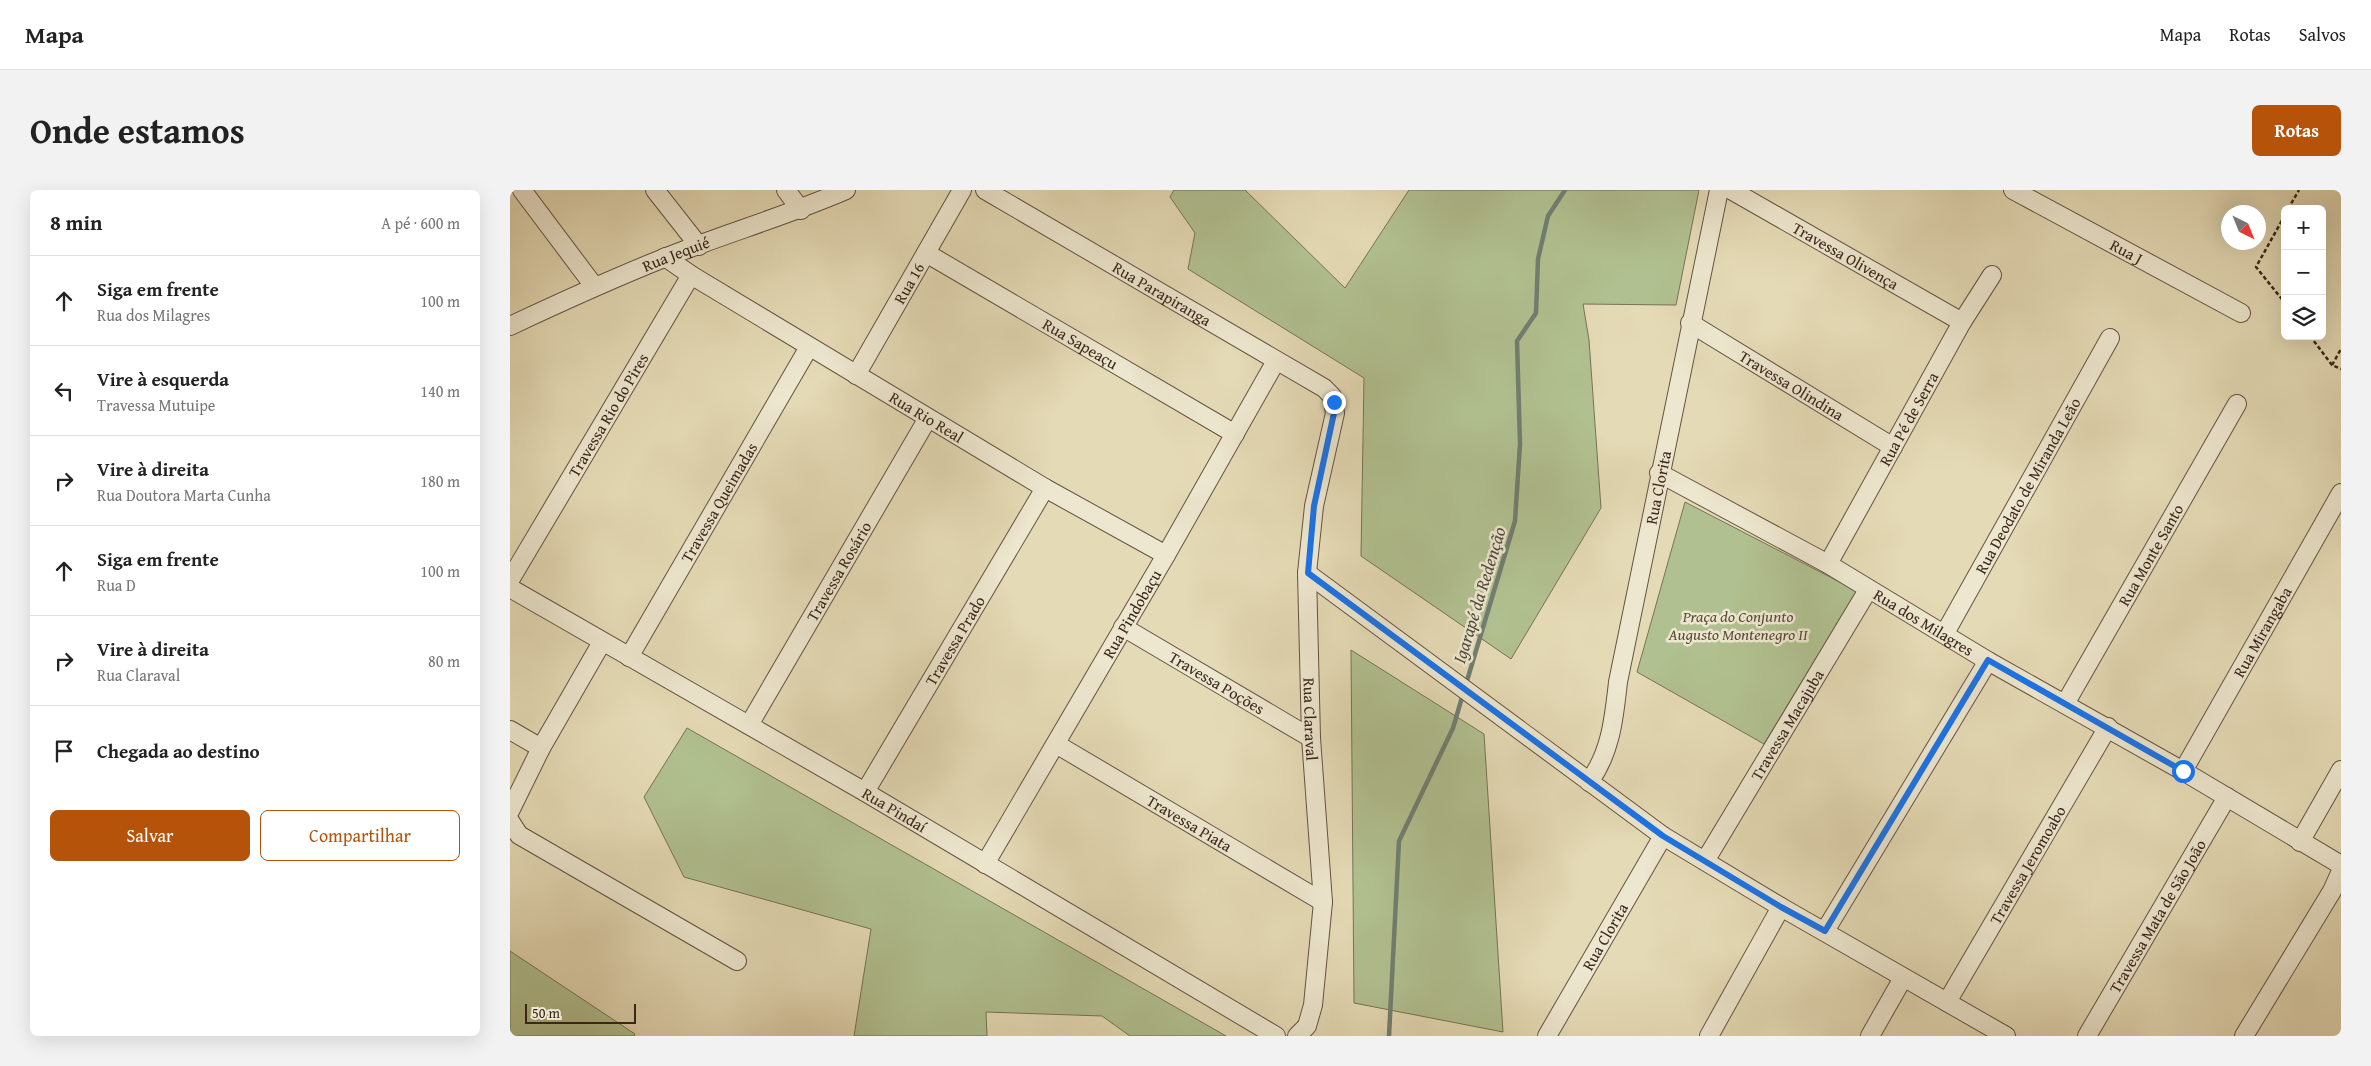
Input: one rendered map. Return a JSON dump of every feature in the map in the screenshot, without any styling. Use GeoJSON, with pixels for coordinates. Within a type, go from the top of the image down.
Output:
{"type":"FeatureCollection","features":[{"type":"Feature","properties":{"kind":"street"},"geometry":{"type":"LineString","coordinates":[[522,190],[594,286]]}},
{"type":"Feature","properties":{"kind":"street"},"geometry":{"type":"LineString","coordinates":[[655,190],[699,246]]}},
{"type":"Feature","properties":{"kind":"street"},"geometry":{"type":"LineString","coordinates":[[786,190],[801,210]]}},
{"type":"Feature","properties":{"kind":"street","name":"Rua Jequié"},"geometry":{"type":"LineString","coordinates":[[510,326],[594,286],[665,258],[801,210],[846,190]]}},
{"type":"Feature","properties":{"kind":"street","name":"Rua 16"},"geometry":{"type":"LineString","coordinates":[[856,375],[962,190]]}},
{"type":"Feature","properties":{"kind":"street","name":"Rua Parapiranga"},"geometry":{"type":"LineString","coordinates":[[984,190],[1324,388],[1334,402]]}},
{"type":"Feature","properties":{"kind":"street","name":"Rua Clorita"},"geometry":{"type":"LineString","coordinates":[[1588,782],[1603,758],[1613,728],[1618,682],[1659,473],[1719,190]]}},
{"type":"Feature","properties":{"kind":"street","name":"Travessa Olivença"},"geometry":{"type":"LineString","coordinates":[[1731,190],[1962,322]]}},
{"type":"Feature","properties":{"kind":"street","name":"Rua J"},"geometry":{"type":"LineString","coordinates":[[2013,190],[2044,197],[2241,313]]}},
{"type":"Feature","properties":{"kind":"street","name":"Rua Sapeaçu"},"geometry":{"type":"LineString","coordinates":[[926,253],[1235,434]]}},
{"type":"Feature","properties":{"kind":"street"},"geometry":{"type":"LineString","coordinates":[[665,258],[691,275]]}},
{"type":"Feature","properties":{"kind":"street","name":"Rua Pé de Serra"},"geometry":{"type":"LineString","coordinates":[[1828,564],[1962,322],[1992,274]]}},
{"type":"Feature","properties":{"kind":"street","name":"Rua Rio Real"},"geometry":{"type":"LineString","coordinates":[[691,275],[1045,488],[1166,555]]}},
{"type":"Feature","properties":{"kind":"street","name":"Travessa Rio do Pires"},"geometry":{"type":"LineString","coordinates":[[510,580],[691,275]]}},
{"type":"Feature","properties":{"kind":"street","name":"Travessa Olindina"},"geometry":{"type":"LineString","coordinates":[[1690,323],[1892,447]]}},
{"type":"Feature","properties":{"kind":"street","name":"Rua Deodato de Miranda Leão"},"geometry":{"type":"LineString","coordinates":[[1945,633],[2110,338]]}},
{"type":"Feature","properties":{"kind":"street","name":"Travessa Queimadas"},"geometry":{"type":"LineString","coordinates":[[629,657],[809,347]]}},
{"type":"Feature","properties":{"kind":"street","name":"Rua Pindobaçu"},"geometry":{"type":"LineString","coordinates":[[984,864],[1166,555],[1276,361]]}},
{"type":"Feature","properties":{"kind":"street","name":"Rua Claraval"},"geometry":{"type":"LineString","coordinates":[[1299,1035],[1307,1026],[1313,1005],[1323,902],[1311,738],[1308,573],[1314,506],[1334,413],[1334,402]]}},
{"type":"Feature","properties":{"kind":"street","name":"Rua Monte Santo"},"geometry":{"type":"LineString","coordinates":[[2065,704],[2237,404]]}},
{"type":"Feature","properties":{"kind":"street","name":"Travessa Rosário"},"geometry":{"type":"LineString","coordinates":[[749,725],[928,418]]}},
{"type":"Feature","properties":{"kind":"street","name":"Rua dos Milagres"},"geometry":{"type":"LineString","coordinates":[[1659,473],[1828,564],[1868,590],[2108,727],[2341,865]]}},
{"type":"Feature","properties":{"kind":"street","name":"Travessa Prado"},"geometry":{"type":"LineString","coordinates":[[865,792],[1045,488]]}},
{"type":"Feature","properties":{"kind":"street","name":"Rua Mirangaba"},"geometry":{"type":"LineString","coordinates":[[2183,771],[2341,493]]}},
{"type":"Feature","properties":{"kind":"street"},"geometry":{"type":"LineString","coordinates":[[1308,573],[1663,836],[1781,907],[2006,1036]]}},
{"type":"Feature","properties":{"kind":"street","name":"Rua Pindaí"},"geometry":{"type":"LineString","coordinates":[[510,588],[865,792],[1276,1036]]}},
{"type":"Feature","properties":{"kind":"street","name":"Travessa Macajuba"},"geometry":{"type":"LineString","coordinates":[[1705,861],[1868,590]]}},
{"type":"Feature","properties":{"kind":"street","name":"Travessa Poções"},"geometry":{"type":"LineString","coordinates":[[1123,627],[1311,738]]}},
{"type":"Feature","properties":{"kind":"street"},"geometry":{"type":"LineString","coordinates":[[510,811],[541,748],[602,642]]}},
{"type":"Feature","properties":{"kind":"street"},"geometry":{"type":"LineString","coordinates":[[1825,931],[1988,660]]}},
{"type":"Feature","properties":{"kind":"street","name":"Travessa Jeromoabo"},"geometry":{"type":"LineString","coordinates":[[1947,1002],[2108,727]]}},
{"type":"Feature","properties":{"kind":"street"},"geometry":{"type":"LineString","coordinates":[[510,730],[541,748]]}},
{"type":"Feature","properties":{"kind":"street","name":"Travessa Piata"},"geometry":{"type":"LineString","coordinates":[[1056,744],[1323,902]]}},
{"type":"Feature","properties":{"kind":"street"},"geometry":{"type":"LineString","coordinates":[[2300,842],[2341,770]]}},
{"type":"Feature","properties":{"kind":"street","name":"Travessa Mata de São João"},"geometry":{"type":"LineString","coordinates":[[2087,1036],[2227,797]]}},
{"type":"Feature","properties":{"kind":"street"},"geometry":{"type":"LineString","coordinates":[[510,821],[518,835],[738,961]]}},
{"type":"Feature","properties":{"kind":"street","name":"Rua Clorita"},"geometry":{"type":"LineString","coordinates":[[1547,1036],[1663,836]]}},
{"type":"Feature","properties":{"kind":"street"},"geometry":{"type":"LineString","coordinates":[[2244,1036],[2332,891],[2341,872]]}},
{"type":"Feature","properties":{"kind":"street"},"geometry":{"type":"LineString","coordinates":[[1709,1036],[1781,907]]}},
{"type":"Feature","properties":{"kind":"street"},"geometry":{"type":"LineString","coordinates":[[1870,1036],[1903,978]]}},
{"type":"Feature","properties":{"kind":"path"},"geometry":{"type":"LineString","coordinates":[[2290,205],[2299,190]]}},
{"type":"Feature","properties":{"kind":"path"},"geometry":{"type":"LineString","coordinates":[[2281,222],[2256,267],[2281,299]]}},
{"type":"Feature","properties":{"kind":"path"},"geometry":{"type":"LineString","coordinates":[[2313,340],[2332,364],[2341,369]]}},
{"type":"Feature","properties":{"kind":"path"},"geometry":{"type":"LineString","coordinates":[[2332,364],[2341,348]]}},
{"type":"Feature","properties":{"kind":"green space"},"geometry":{"type":"Polygon","coordinates":[[[1174,190],[1245,190],[1345,288],[1409,190],[1699,190],[1676,305],[1583,304],[1589,340],[1601,508],[1511,659],[1361,556],[1364,378],[1188,269],[1195,233],[1170,197],[1174,190]]]}},
{"type":"Feature","properties":{"kind":"green space","name":"Praça do Conjunto Augusto Montenegro II"},"geometry":{"type":"Polygon","coordinates":[[[1685,502],[1857,591],[1764,744],[1637,672],[1685,502]]]}},
{"type":"Feature","properties":{"kind":"green space"},"geometry":{"type":"Polygon","coordinates":[[[1351,650],[1484,734],[1503,1032],[1354,1003],[1351,650]]]}},
{"type":"Feature","properties":{"kind":"green space"},"geometry":{"type":"Polygon","coordinates":[[[687,728],[1226,1036],[1130,1036],[1102,1016],[986,1012],[987,1036],[854,1036],[871,929],[684,877],[644,797],[687,728]]]}},
{"type":"Feature","properties":{"kind":"green space"},"geometry":{"type":"Polygon","coordinates":[[[510,951],[635,1034],[634,1036],[510,1036],[510,951]]]}},
{"type":"Feature","properties":{"kind":"waterway","name":"Igarapé da Redenção"},"geometry":{"type":"LineString","coordinates":[[1466,684],[1515,521],[1520,444],[1517,341],[1536,313],[1538,259],[1548,216],[1565,190]]}},
{"type":"Feature","properties":{"kind":"waterway","name":"Igarapé da Redenção"},"geometry":{"type":"LineString","coordinates":[[1389,1036],[1399,841],[1453,728],[1463,694]]}},
{"type":"Feature","properties":{"kind":"route"},"geometry":{"type":"LineString","coordinates":[[1334,402],[1334,413],[1314,506],[1310,533],[1308,573],[1663,836],[1781,907],[1825,931],[1988,660],[2183,771]]}}]}
